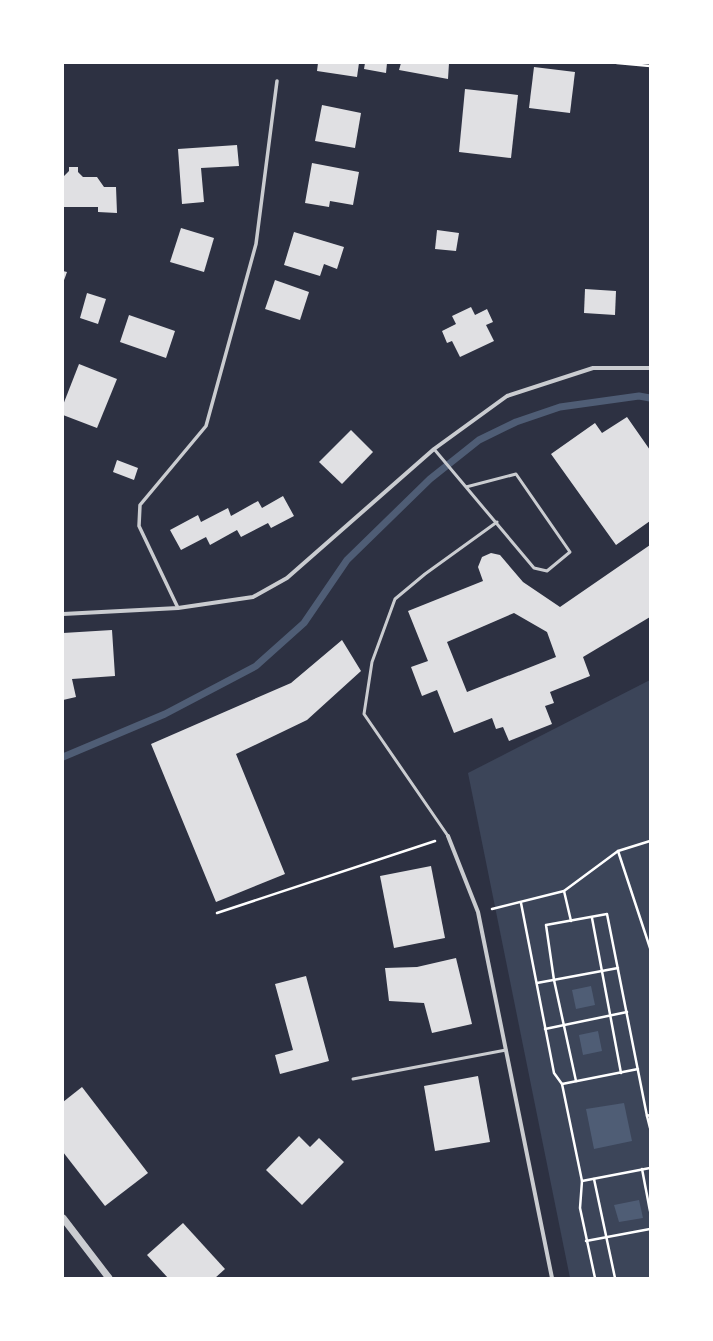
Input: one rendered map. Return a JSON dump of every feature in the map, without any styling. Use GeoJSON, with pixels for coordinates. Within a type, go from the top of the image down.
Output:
{"type":"FeatureCollection","features":[{"type":"Feature","properties":{"kind":"street"},"geometry":{"type":"LineString","coordinates":[[178,608],[138,526],[140,505],[206,426],[256,244],[277,80]]}},
{"type":"Feature","properties":{"kind":"street"},"geometry":{"type":"LineString","coordinates":[[63,614],[178,608],[253,597],[287,578],[434,449],[507,396],[593,368],[650,368]]}},
{"type":"Feature","properties":{"kind":"street"},"geometry":{"type":"LineString","coordinates":[[448,836],[478,912],[552,1278]]}},
{"type":"Feature","properties":{"kind":"street"},"geometry":{"type":"LineString","coordinates":[[63,1218],[109,1278]]}},
{"type":"Feature","properties":{"kind":"lane"},"geometry":{"type":"LineString","coordinates":[[434,449],[442,457],[466,487],[497,522],[534,568],[547,571],[570,552],[516,474],[466,487]]}},
{"type":"Feature","properties":{"kind":"lane"},"geometry":{"type":"LineString","coordinates":[[448,836],[364,714],[372,662],[395,599],[425,574],[497,522]]}},
{"type":"Feature","properties":{"kind":"lane"},"geometry":{"type":"LineString","coordinates":[[353,1078],[506,1050]]}},
{"type":"Feature","properties":{"kind":"path"},"geometry":{"type":"LineString","coordinates":[[617,63],[650,66]]}},
{"type":"Feature","properties":{"kind":"path"},"geometry":{"type":"LineString","coordinates":[[217,914],[448,836]]}},
{"type":"Feature","properties":{"kind":"path"},"geometry":{"type":"LineString","coordinates":[[478,912],[522,903],[564,891],[618,851],[650,841]]}},
{"type":"Feature","properties":{"kind":"path"},"geometry":{"type":"LineString","coordinates":[[618,851],[650,948]]}},
{"type":"Feature","properties":{"kind":"path"},"geometry":{"type":"LineString","coordinates":[[564,891],[571,921]]}},
{"type":"Feature","properties":{"kind":"path"},"geometry":{"type":"LineString","coordinates":[[522,903],[554,1073],[562,1084],[582,1181],[580,1208],[595,1278]]}},
{"type":"Feature","properties":{"kind":"path"},"geometry":{"type":"LineString","coordinates":[[576,1081],[565,1024],[554,980],[546,925],[592,918],[607,914],[650,1128]]}},
{"type":"Feature","properties":{"kind":"path"},"geometry":{"type":"LineString","coordinates":[[592,918],[621,1073]]}},
{"type":"Feature","properties":{"kind":"path"},"geometry":{"type":"LineString","coordinates":[[537,983],[618,968]]}},
{"type":"Feature","properties":{"kind":"path"},"geometry":{"type":"LineString","coordinates":[[545,1029],[627,1012]]}},
{"type":"Feature","properties":{"kind":"path"},"geometry":{"type":"LineString","coordinates":[[562,1084],[638,1069]]}},
{"type":"Feature","properties":{"kind":"path"},"geometry":{"type":"LineString","coordinates":[[582,1181],[650,1168]]}},
{"type":"Feature","properties":{"kind":"path"},"geometry":{"type":"LineString","coordinates":[[642,1169],[650,1211]]}},
{"type":"Feature","properties":{"kind":"path"},"geometry":{"type":"LineString","coordinates":[[594,1179],[608,1238],[615,1278]]}},
{"type":"Feature","properties":{"kind":"path"},"geometry":{"type":"LineString","coordinates":[[586,1241],[650,1229]]}},
{"type":"Feature","properties":{"kind":"shaded area"},"geometry":{"type":"Polygon","coordinates":[[[650,680],[650,1278],[570,1278],[468,773],[650,680]]]}},
{"type":"Feature","properties":{"kind":"shaded area"},"geometry":{"type":"Polygon","coordinates":[[[591,986],[595,1005],[576,1009],[572,990],[591,986]]]}},
{"type":"Feature","properties":{"kind":"shaded area"},"geometry":{"type":"Polygon","coordinates":[[[598,1031],[602,1051],[583,1055],[579,1035],[598,1031]]]}},
{"type":"Feature","properties":{"kind":"shaded area"},"geometry":{"type":"Polygon","coordinates":[[[624,1103],[632,1141],[594,1149],[586,1109],[624,1103]]]}},
{"type":"Feature","properties":{"kind":"shaded area"},"geometry":{"type":"Polygon","coordinates":[[[639,1200],[643,1218],[619,1222],[614,1205],[639,1200]]]}},
{"type":"Feature","properties":{"kind":"building"},"geometry":{"type":"Polygon","coordinates":[[[318,63],[359,63],[357,77],[317,71],[318,63]]]}},
{"type":"Feature","properties":{"kind":"building"},"geometry":{"type":"Polygon","coordinates":[[[365,63],[387,63],[386,73],[364,69],[365,63]]]}},
{"type":"Feature","properties":{"kind":"building"},"geometry":{"type":"Polygon","coordinates":[[[401,63],[449,63],[448,79],[399,70],[401,63]]]}},
{"type":"Feature","properties":{"kind":"building"},"geometry":{"type":"Polygon","coordinates":[[[534,67],[575,72],[570,113],[529,108],[534,67]]]}},
{"type":"Feature","properties":{"kind":"building"},"geometry":{"type":"Polygon","coordinates":[[[465,89],[518,95],[511,158],[459,152],[465,89]]]}},
{"type":"Feature","properties":{"kind":"building"},"geometry":{"type":"Polygon","coordinates":[[[322,105],[361,113],[355,148],[315,141],[322,105]]]}},
{"type":"Feature","properties":{"kind":"building"},"geometry":{"type":"Polygon","coordinates":[[[237,145],[239,166],[201,168],[204,202],[182,204],[178,149],[237,145]]]}},
{"type":"Feature","properties":{"kind":"building"},"geometry":{"type":"Polygon","coordinates":[[[312,163],[359,172],[353,205],[330,201],[329,207],[305,203],[312,163]]]}},
{"type":"Feature","properties":{"kind":"building"},"geometry":{"type":"Polygon","coordinates":[[[69,167],[78,167],[78,172],[83,177],[97,177],[104,187],[116,187],[117,213],[98,212],[98,207],[63,207],[63,177],[69,171],[69,167]]]}},
{"type":"Feature","properties":{"kind":"building"},"geometry":{"type":"Polygon","coordinates":[[[181,228],[214,238],[204,272],[170,262],[181,228]]]}},
{"type":"Feature","properties":{"kind":"building"},"geometry":{"type":"Polygon","coordinates":[[[437,230],[459,233],[456,251],[435,249],[437,230]]]}},
{"type":"Feature","properties":{"kind":"building"},"geometry":{"type":"Polygon","coordinates":[[[294,232],[344,247],[337,269],[324,264],[320,276],[284,265],[294,232]]]}},
{"type":"Feature","properties":{"kind":"building"},"geometry":{"type":"Polygon","coordinates":[[[63,271],[67,272],[63,283],[63,271]]]}},
{"type":"Feature","properties":{"kind":"building"},"geometry":{"type":"Polygon","coordinates":[[[275,280],[309,292],[300,320],[265,309],[275,280]]]}},
{"type":"Feature","properties":{"kind":"building"},"geometry":{"type":"Polygon","coordinates":[[[585,289],[616,291],[615,315],[584,313],[585,289]]]}},
{"type":"Feature","properties":{"kind":"building"},"geometry":{"type":"Polygon","coordinates":[[[87,293],[106,299],[98,324],[80,318],[87,293]]]}},
{"type":"Feature","properties":{"kind":"building"},"geometry":{"type":"Polygon","coordinates":[[[471,307],[475,315],[487,309],[493,322],[486,325],[494,341],[460,357],[452,341],[447,343],[442,331],[456,324],[452,316],[471,307]]]}},
{"type":"Feature","properties":{"kind":"building"},"geometry":{"type":"Polygon","coordinates":[[[129,315],[175,331],[166,358],[120,342],[129,315]]]}},
{"type":"Feature","properties":{"kind":"building"},"geometry":{"type":"Polygon","coordinates":[[[79,364],[117,379],[97,428],[63,415],[63,405],[79,364]]]}},
{"type":"Feature","properties":{"kind":"building"},"geometry":{"type":"Polygon","coordinates":[[[627,417],[650,450],[650,521],[616,545],[551,454],[595,423],[602,433],[627,417]]]}},
{"type":"Feature","properties":{"kind":"building"},"geometry":{"type":"Polygon","coordinates":[[[351,430],[373,452],[342,484],[319,462],[351,430]]]}},
{"type":"Feature","properties":{"kind":"building"},"geometry":{"type":"Polygon","coordinates":[[[117,460],[138,468],[134,480],[113,472],[117,460]]]}},
{"type":"Feature","properties":{"kind":"building"},"geometry":{"type":"Polygon","coordinates":[[[283,496],[294,516],[271,528],[268,523],[241,537],[237,530],[210,545],[206,537],[181,550],[170,530],[198,515],[201,522],[228,508],[231,516],[258,501],[262,508],[283,496]]]}},
{"type":"Feature","properties":{"kind":"building"},"geometry":{"type":"Polygon","coordinates":[[[650,545],[650,617],[583,657],[590,676],[550,692],[554,703],[545,706],[552,724],[509,741],[503,727],[496,729],[492,718],[454,733],[437,690],[422,696],[411,667],[428,661],[408,611],[483,581],[478,567],[482,557],[491,553],[500,555],[523,582],[560,607],[650,545]],[[514,613],[447,642],[467,692],[556,657],[547,632],[514,613]]]}},
{"type":"Feature","properties":{"kind":"building"},"geometry":{"type":"Polygon","coordinates":[[[112,630],[115,676],[72,679],[76,697],[63,700],[63,633],[112,630]]]}},
{"type":"Feature","properties":{"kind":"building"},"geometry":{"type":"Polygon","coordinates":[[[342,640],[361,671],[307,720],[236,754],[285,874],[216,902],[151,744],[291,683],[342,640]]]}},
{"type":"Feature","properties":{"kind":"building"},"geometry":{"type":"Polygon","coordinates":[[[431,866],[445,938],[394,948],[380,876],[431,866]]]}},
{"type":"Feature","properties":{"kind":"building"},"geometry":{"type":"Polygon","coordinates":[[[456,958],[472,1024],[432,1033],[424,1003],[389,1001],[385,968],[417,967],[456,958]]]}},
{"type":"Feature","properties":{"kind":"building"},"geometry":{"type":"Polygon","coordinates":[[[306,976],[329,1061],[280,1074],[275,1055],[293,1050],[275,984],[306,976]]]}},
{"type":"Feature","properties":{"kind":"building"},"geometry":{"type":"Polygon","coordinates":[[[478,1076],[490,1142],[435,1151],[424,1086],[478,1076]]]}},
{"type":"Feature","properties":{"kind":"building"},"geometry":{"type":"Polygon","coordinates":[[[82,1087],[148,1173],[105,1206],[63,1152],[63,1102],[82,1087]]]}},
{"type":"Feature","properties":{"kind":"building"},"geometry":{"type":"Polygon","coordinates":[[[299,1136],[310,1147],[319,1138],[344,1162],[302,1205],[266,1170],[299,1136]]]}},
{"type":"Feature","properties":{"kind":"building"},"geometry":{"type":"Polygon","coordinates":[[[183,1223],[225,1269],[215,1278],[168,1278],[147,1255],[183,1223]]]}},
{"type":"Feature","properties":{"kind":"waterway"},"geometry":{"type":"LineString","coordinates":[[63,757],[165,714],[256,666],[304,623],[347,560],[430,479],[479,440],[516,422],[560,407],[639,396],[650,398]]}}]}
